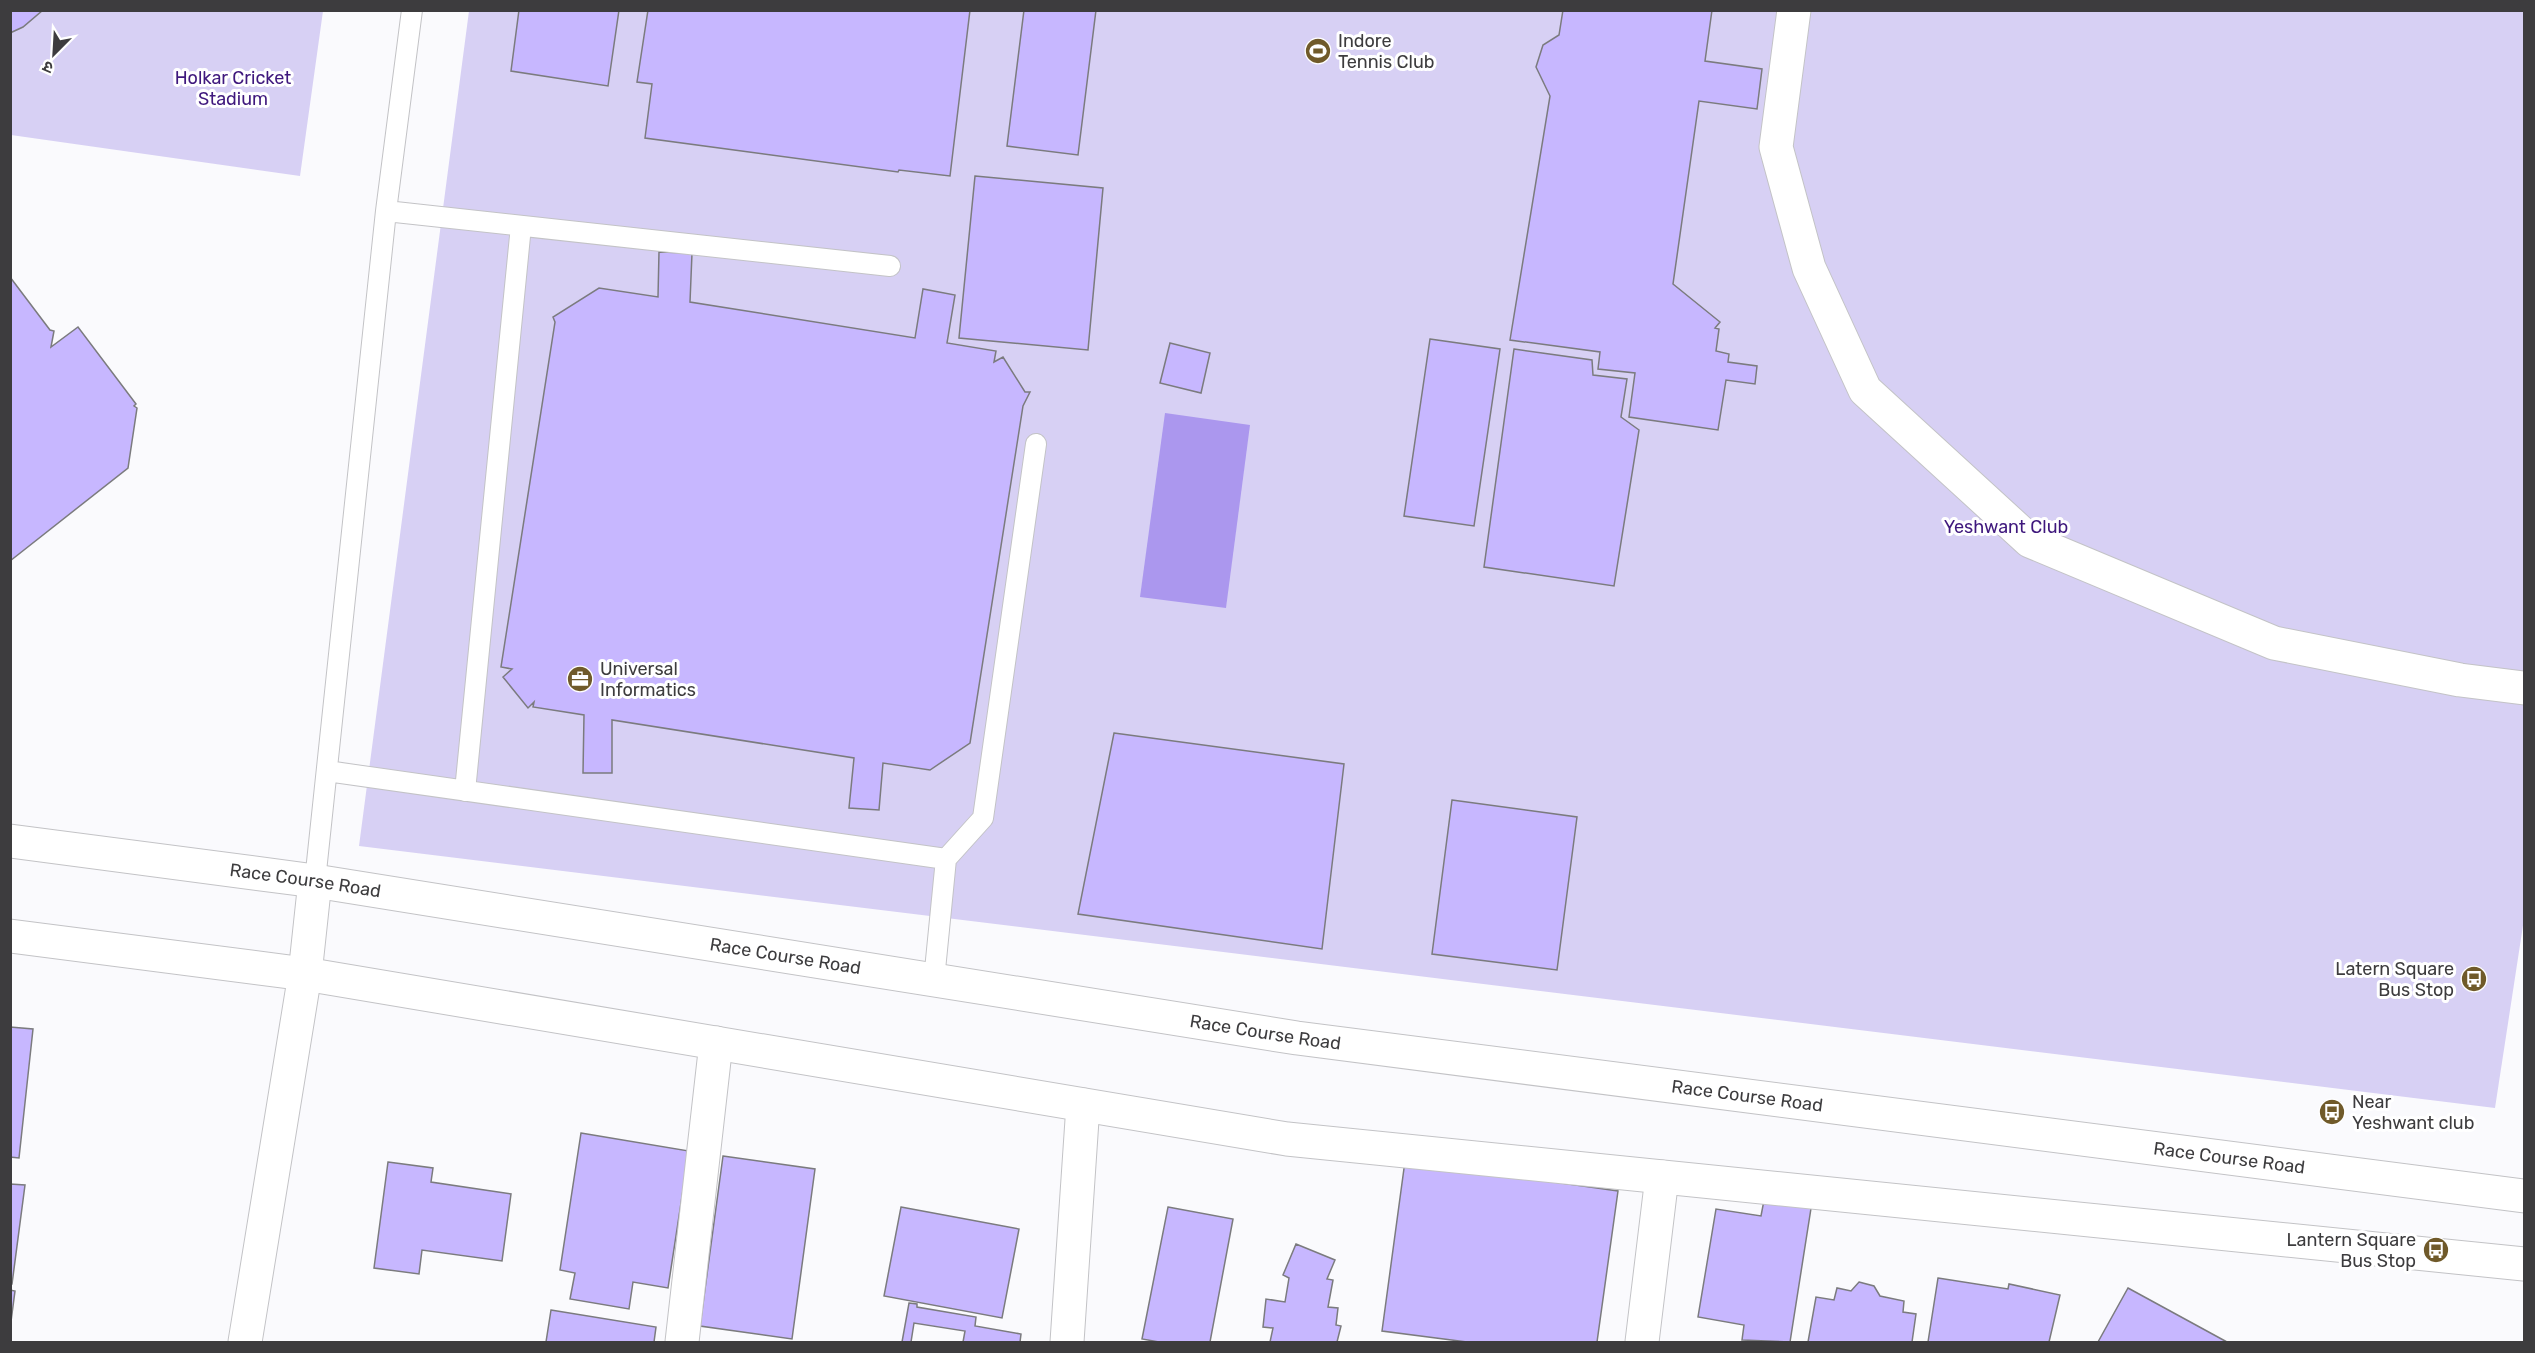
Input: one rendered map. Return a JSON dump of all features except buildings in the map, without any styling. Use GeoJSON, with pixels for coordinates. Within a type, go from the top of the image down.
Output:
{"type":"FeatureCollection","features":[{"type":"Feature","properties":{"kind":"main road"},"geometry":{"type":"LineString","coordinates":[[1794,10],[1776,147],[1809,268],[1864,390],[2030,541],[2274,643],[2460,680],[2524,688]]}},
{"type":"Feature","properties":{"kind":"main road","name":"Race Course Road"},"geometry":{"type":"LineString","coordinates":[[10,841],[315,881],[1298,1038],[2524,1196]]}},
{"type":"Feature","properties":{"kind":"main road"},"geometry":{"type":"LineString","coordinates":[[245,1342],[306,974],[315,881]]}},
{"type":"Feature","properties":{"kind":"main road"},"geometry":{"type":"LineString","coordinates":[[10,936],[306,974],[1287,1139],[2524,1264]]}},
{"type":"Feature","properties":{"kind":"main road"},"geometry":{"type":"LineString","coordinates":[[681,1342],[716,1043]]}},
{"type":"Feature","properties":{"kind":"main road"},"geometry":{"type":"LineString","coordinates":[[1067,1342],[1083,1105]]}},
{"type":"Feature","properties":{"kind":"main road"},"geometry":{"type":"LineString","coordinates":[[1642,1342],[1662,1177]]}},
{"type":"Feature","properties":{"kind":"lane"},"geometry":{"type":"LineString","coordinates":[[315,881],[387,211],[412,10]]}},
{"type":"Feature","properties":{"kind":"lane"},"geometry":{"type":"LineString","coordinates":[[387,211],[890,266]]}},
{"type":"Feature","properties":{"kind":"lane"},"geometry":{"type":"LineString","coordinates":[[465,791],[521,226]]}},
{"type":"Feature","properties":{"kind":"lane"},"geometry":{"type":"LineString","coordinates":[[933,980],[946,859],[982,818],[1036,444]]}},
{"type":"Feature","properties":{"kind":"lane"},"geometry":{"type":"LineString","coordinates":[[327,771],[946,859]]}},
{"type":"Feature","properties":{"kind":"green space","name":"Holkar Cricket Stadium"},"geometry":{"type":"Polygon","coordinates":[[[11,11],[323,11],[300,176],[11,135],[11,11]]]}},
{"type":"Feature","properties":{"kind":"green space","name":"Yeshwant Club"},"geometry":{"type":"Polygon","coordinates":[[[469,11],[2524,11],[2524,919],[2495,1108],[359,846],[469,11]]]}},
{"type":"Feature","properties":{"kind":"shaded area"},"geometry":{"type":"Polygon","coordinates":[[[1165,413],[1250,425],[1226,608],[1140,597],[1165,413]]]}},
{"type":"Feature","properties":{"kind":"place","name":"Indore Tennis Club"},"geometry":{"type":"Point","coordinates":[1318,51]}},
{"type":"Feature","properties":{"kind":"place","name":"Universal Informatics"},"geometry":{"type":"Point","coordinates":[580,679]}},
{"type":"Feature","properties":{"kind":"place","name":"Latern Square Bus Stop"},"geometry":{"type":"Point","coordinates":[2474,979]}},
{"type":"Feature","properties":{"kind":"place","name":"Near Yeshwant club"},"geometry":{"type":"Point","coordinates":[2332,1112]}},
{"type":"Feature","properties":{"kind":"place","name":"Lantern Square Bus Stop"},"geometry":{"type":"Point","coordinates":[2436,1250]}}]}
